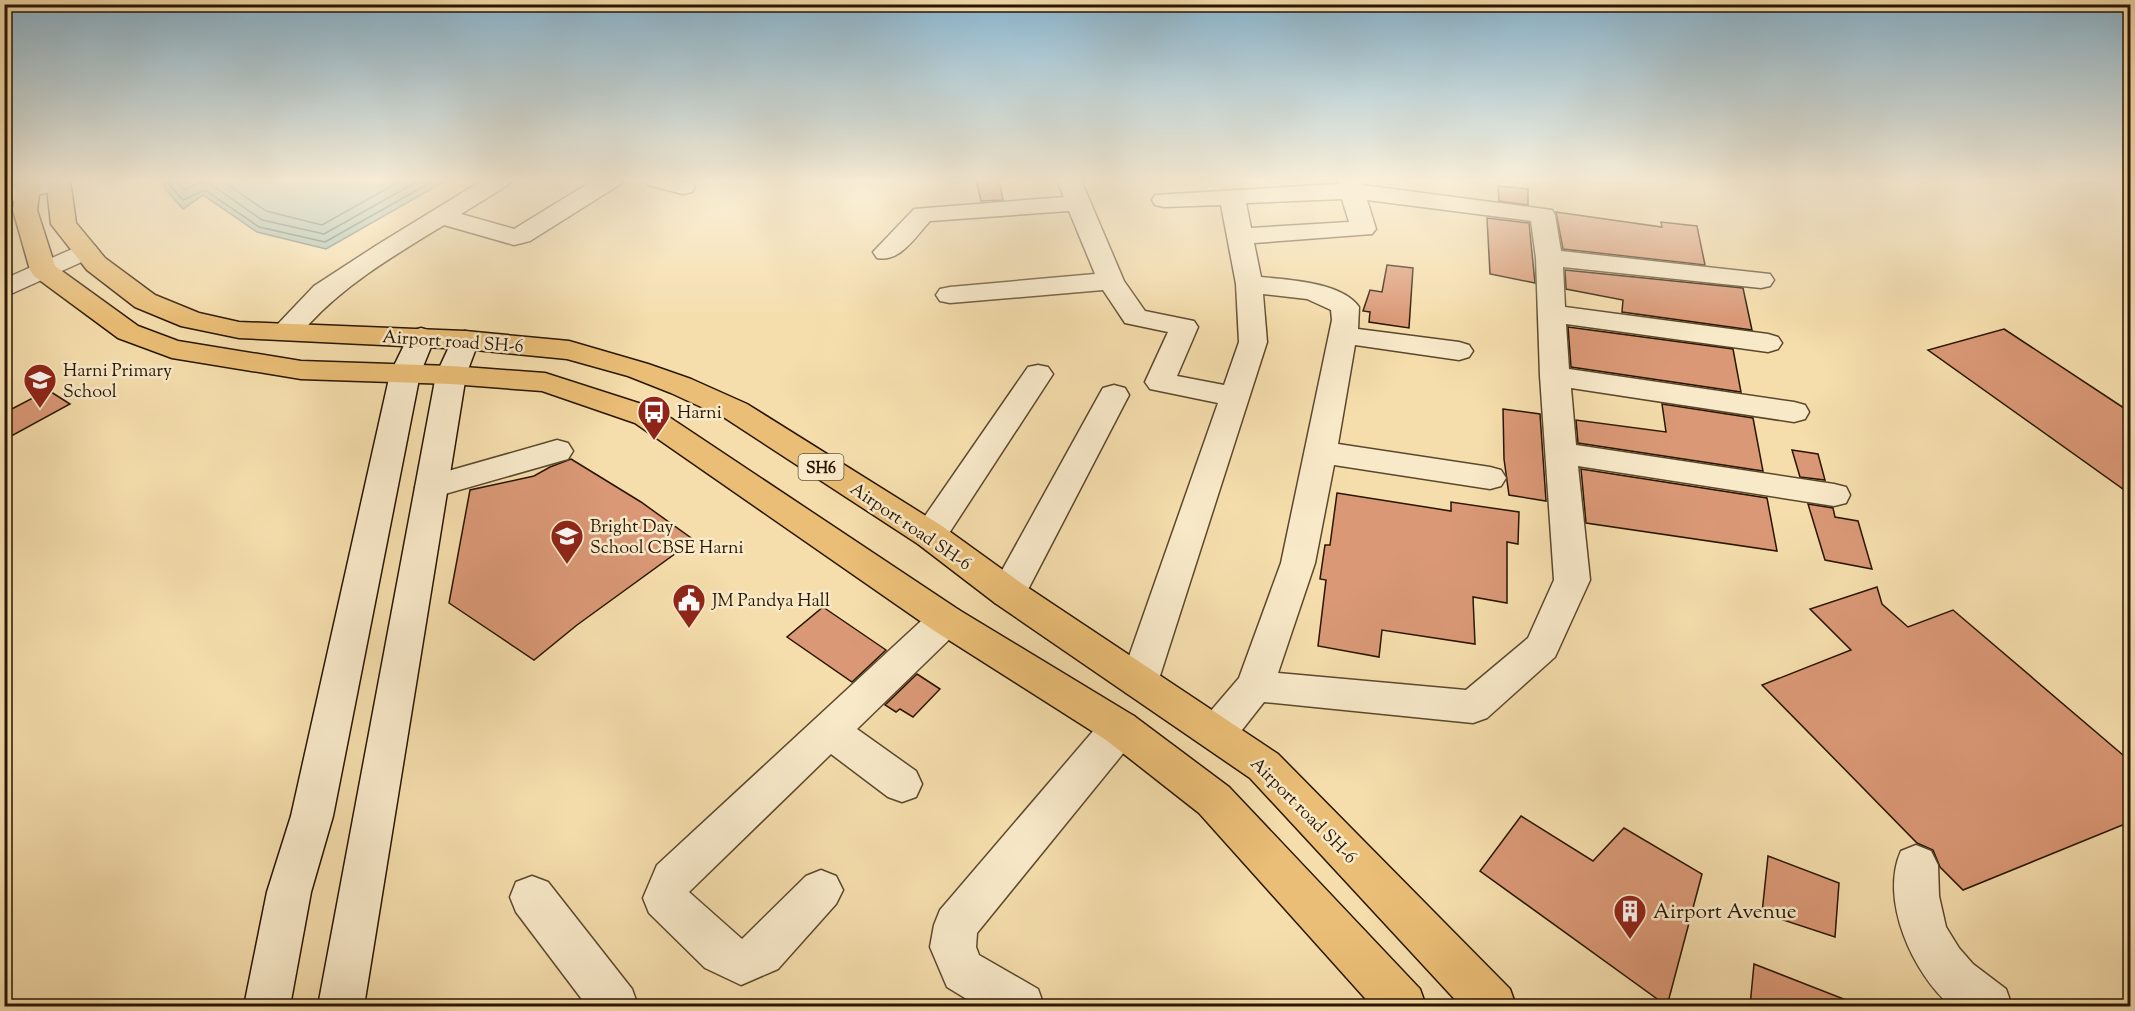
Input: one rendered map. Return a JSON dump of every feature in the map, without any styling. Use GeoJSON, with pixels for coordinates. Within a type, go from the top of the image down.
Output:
{"type":"FeatureCollection","features":[{"type":"Feature","properties":{"kind":"main road","name":"SH6"},"geometry":{"type":"LineString","coordinates":[[30,227],[43,270]]}},
{"type":"Feature","properties":{"kind":"main road","name":"Airport road SH-6"},"geometry":{"type":"LineString","coordinates":[[66,227],[96,264],[146,302],[191,320],[239,330],[465,340],[569,350],[648,374],[736,411],[930,535],[1008,593],[1217,732],[1264,766],[1493,1006]]}},
{"type":"Feature","properties":{"kind":"main road"},"geometry":{"type":"LineString","coordinates":[[43,270],[128,332],[172,349],[301,370],[451,375],[545,382],[646,417],[946,620],[1120,728],[1214,800],[1402,1006]]}},
{"type":"Feature","properties":{"kind":"main road"},"geometry":{"type":"LineString","coordinates":[[686,443],[736,411]]}},
{"type":"Feature","properties":{"kind":"street"},"geometry":{"type":"LineString","coordinates":[[286,332],[324,292],[423,227]]}},
{"type":"Feature","properties":{"kind":"street"},"geometry":{"type":"LineString","coordinates":[[479,227],[514,237],[521,236],[535,227]]}},
{"type":"Feature","properties":{"kind":"street"},"geometry":{"type":"LineString","coordinates":[[886,252],[910,227]]}},
{"type":"Feature","properties":{"kind":"street"},"geometry":{"type":"LineString","coordinates":[[1088,227],[1111,281],[1135,317],[1184,327],[1160,382],[1236,397]]}},
{"type":"Feature","properties":{"kind":"street"},"geometry":{"type":"LineString","coordinates":[[1139,682],[1253,342],[1249,284],[1237,227]]}},
{"type":"Feature","properties":{"kind":"street"},"geometry":{"type":"LineString","coordinates":[[1239,236],[1363,230],[1362,227]]}},
{"type":"Feature","properties":{"kind":"street"},"geometry":{"type":"LineString","coordinates":[[1255,686],[1473,707],[1542,647],[1572,580],[1549,258],[1545,227]]}},
{"type":"Feature","properties":{"kind":"street"},"geometry":{"type":"LineString","coordinates":[[4,288],[86,252]]}},
{"type":"Feature","properties":{"kind":"street"},"geometry":{"type":"LineString","coordinates":[[1549,258],[1761,280]]}},
{"type":"Feature","properties":{"kind":"street"},"geometry":{"type":"LineString","coordinates":[[950,295],[1111,281]]}},
{"type":"Feature","properties":{"kind":"street"},"geometry":{"type":"LineString","coordinates":[[1217,732],[1255,686],[1298,563],[1346,320],[1345,307],[1333,298],[1317,293],[1249,284]]}},
{"type":"Feature","properties":{"kind":"street"},"geometry":{"type":"LineString","coordinates":[[1553,314],[1768,343]]}},
{"type":"Feature","properties":{"kind":"street"},"geometry":{"type":"LineString","coordinates":[[1342,335],[1459,351]]}},
{"type":"Feature","properties":{"kind":"street"},"geometry":{"type":"LineString","coordinates":[[267,1006],[289,892],[312,816],[405,374],[421,338]]}},
{"type":"Feature","properties":{"kind":"street"},"geometry":{"type":"LineString","coordinates":[[341,1006],[451,375],[465,340]]}},
{"type":"Feature","properties":{"kind":"street"},"geometry":{"type":"LineString","coordinates":[[930,535],[1038,374]]}},
{"type":"Feature","properties":{"kind":"street"},"geometry":{"type":"LineString","coordinates":[[1556,376],[1794,412]]}},
{"type":"Feature","properties":{"kind":"street"},"geometry":{"type":"LineString","coordinates":[[1008,593],[1114,395]]}},
{"type":"Feature","properties":{"kind":"street"},"geometry":{"type":"LineString","coordinates":[[431,487],[557,451]]}},
{"type":"Feature","properties":{"kind":"street"},"geometry":{"type":"LineString","coordinates":[[1321,452],[1490,478]]}},
{"type":"Feature","properties":{"kind":"street"},"geometry":{"type":"LineString","coordinates":[[1562,453],[1834,495]]}},
{"type":"Feature","properties":{"kind":"street"},"geometry":{"type":"LineString","coordinates":[[821,890],[762,953],[741,963],[721,952],[665,898],[672,879],[946,620]]}},
{"type":"Feature","properties":{"kind":"street"},"geometry":{"type":"LineString","coordinates":[[1021,1006],[963,970],[953,947],[956,925],[1120,728]]}},
{"type":"Feature","properties":{"kind":"street"},"geometry":{"type":"LineString","coordinates":[[829,730],[902,783]]}},
{"type":"Feature","properties":{"kind":"street"},"geometry":{"type":"LineString","coordinates":[[1916,865],[1915,896],[1929,942],[1953,977],[1989,1006]]}},
{"type":"Feature","properties":{"kind":"street"},"geometry":{"type":"LineString","coordinates":[[532,897],[615,1006]]}},
{"type":"Feature","properties":{"kind":"water"},"geometry":{"type":"Polygon","coordinates":[[[250,227],[364,227],[326,249],[257,232],[250,227]]]}},
{"type":"Feature","properties":{"kind":"building"},"geometry":{"type":"Polygon","coordinates":[[[1487,227],[1529,227],[1535,283],[1490,274],[1487,227]]]}},
{"type":"Feature","properties":{"kind":"building"},"geometry":{"type":"Polygon","coordinates":[[[1559,227],[1697,227],[1705,265],[1563,249],[1559,227]]]}},
{"type":"Feature","properties":{"kind":"building"},"geometry":{"type":"Polygon","coordinates":[[[1387,265],[1413,268],[1409,328],[1369,322],[1370,312],[1363,311],[1370,290],[1382,292],[1387,265]]]}},
{"type":"Feature","properties":{"kind":"building"},"geometry":{"type":"Polygon","coordinates":[[[1565,270],[1743,288],[1752,330],[1622,312],[1623,300],[1566,289],[1565,270]]]}},
{"type":"Feature","properties":{"kind":"building"},"geometry":{"type":"Polygon","coordinates":[[[1568,327],[1733,349],[1741,392],[1571,367],[1568,327]]]}},
{"type":"Feature","properties":{"kind":"building"},"geometry":{"type":"Polygon","coordinates":[[[2004,329],[2130,412],[2130,494],[1928,350],[2004,329]]]}},
{"type":"Feature","properties":{"kind":"building"},"geometry":{"type":"Polygon","coordinates":[[[48,390],[70,404],[4,440],[4,413],[48,390]]]}},
{"type":"Feature","properties":{"kind":"building"},"geometry":{"type":"Polygon","coordinates":[[[1662,404],[1753,418],[1763,471],[1578,443],[1576,420],[1666,432],[1662,404]]]}},
{"type":"Feature","properties":{"kind":"building"},"geometry":{"type":"Polygon","coordinates":[[[1503,409],[1540,414],[1546,501],[1509,495],[1504,459],[1503,409]]]}},
{"type":"Feature","properties":{"kind":"building"},"geometry":{"type":"Polygon","coordinates":[[[1792,450],[1818,454],[1825,480],[1800,477],[1792,450]]]}},
{"type":"Feature","properties":{"kind":"building","name":"Bright Day School CBSE Harni"},"geometry":{"type":"Polygon","coordinates":[[[571,459],[641,502],[694,540],[577,625],[534,660],[449,603],[470,490],[534,476],[571,459]]]}},
{"type":"Feature","properties":{"kind":"building"},"geometry":{"type":"Polygon","coordinates":[[[1581,469],[1767,498],[1777,551],[1586,523],[1581,469]]]}},
{"type":"Feature","properties":{"kind":"building"},"geometry":{"type":"Polygon","coordinates":[[[1337,493],[1451,511],[1451,502],[1519,512],[1518,544],[1507,542],[1507,603],[1473,597],[1475,644],[1382,630],[1379,657],[1318,646],[1326,580],[1320,579],[1325,545],[1330,545],[1337,493]]]}},
{"type":"Feature","properties":{"kind":"building"},"geometry":{"type":"Polygon","coordinates":[[[1808,504],[1833,508],[1835,517],[1858,521],[1872,569],[1825,560],[1808,504]]]}},
{"type":"Feature","properties":{"kind":"building"},"geometry":{"type":"Polygon","coordinates":[[[1877,587],[1882,604],[1908,627],[1953,610],[2130,761],[2130,822],[1963,890],[1940,867],[1933,850],[1917,843],[1762,685],[1851,650],[1810,609],[1877,587]]]}},
{"type":"Feature","properties":{"kind":"building"},"geometry":{"type":"Polygon","coordinates":[[[823,607],[886,650],[852,682],[787,637],[823,607]]]}},
{"type":"Feature","properties":{"kind":"building"},"geometry":{"type":"Polygon","coordinates":[[[917,674],[940,689],[913,717],[900,709],[896,712],[885,705],[917,674]]]}},
{"type":"Feature","properties":{"kind":"building","name":"Airport Avenue"},"geometry":{"type":"Polygon","coordinates":[[[1521,816],[1593,861],[1624,828],[1702,874],[1667,1006],[1480,871],[1521,816]]]}},
{"type":"Feature","properties":{"kind":"building"},"geometry":{"type":"Polygon","coordinates":[[[1768,856],[1839,883],[1835,937],[1762,913],[1768,856]]]}},
{"type":"Feature","properties":{"kind":"building"},"geometry":{"type":"Polygon","coordinates":[[[1754,964],[1859,1005],[1859,1006],[1750,1006],[1754,964]]]}},
{"type":"Feature","properties":{"kind":"place","name":"Harni Primary School"},"geometry":{"type":"Point","coordinates":[40,409]}},
{"type":"Feature","properties":{"kind":"place","name":"Harni"},"geometry":{"type":"Point","coordinates":[654,441]}},
{"type":"Feature","properties":{"kind":"place","name":"Bright Day School CBSE Harni"},"geometry":{"type":"Point","coordinates":[567,565]}},
{"type":"Feature","properties":{"kind":"place","name":"JM Pandya Hall"},"geometry":{"type":"Point","coordinates":[689,629]}},
{"type":"Feature","properties":{"kind":"place","name":"Airport Avenue"},"geometry":{"type":"Point","coordinates":[1630,940]}}]}
